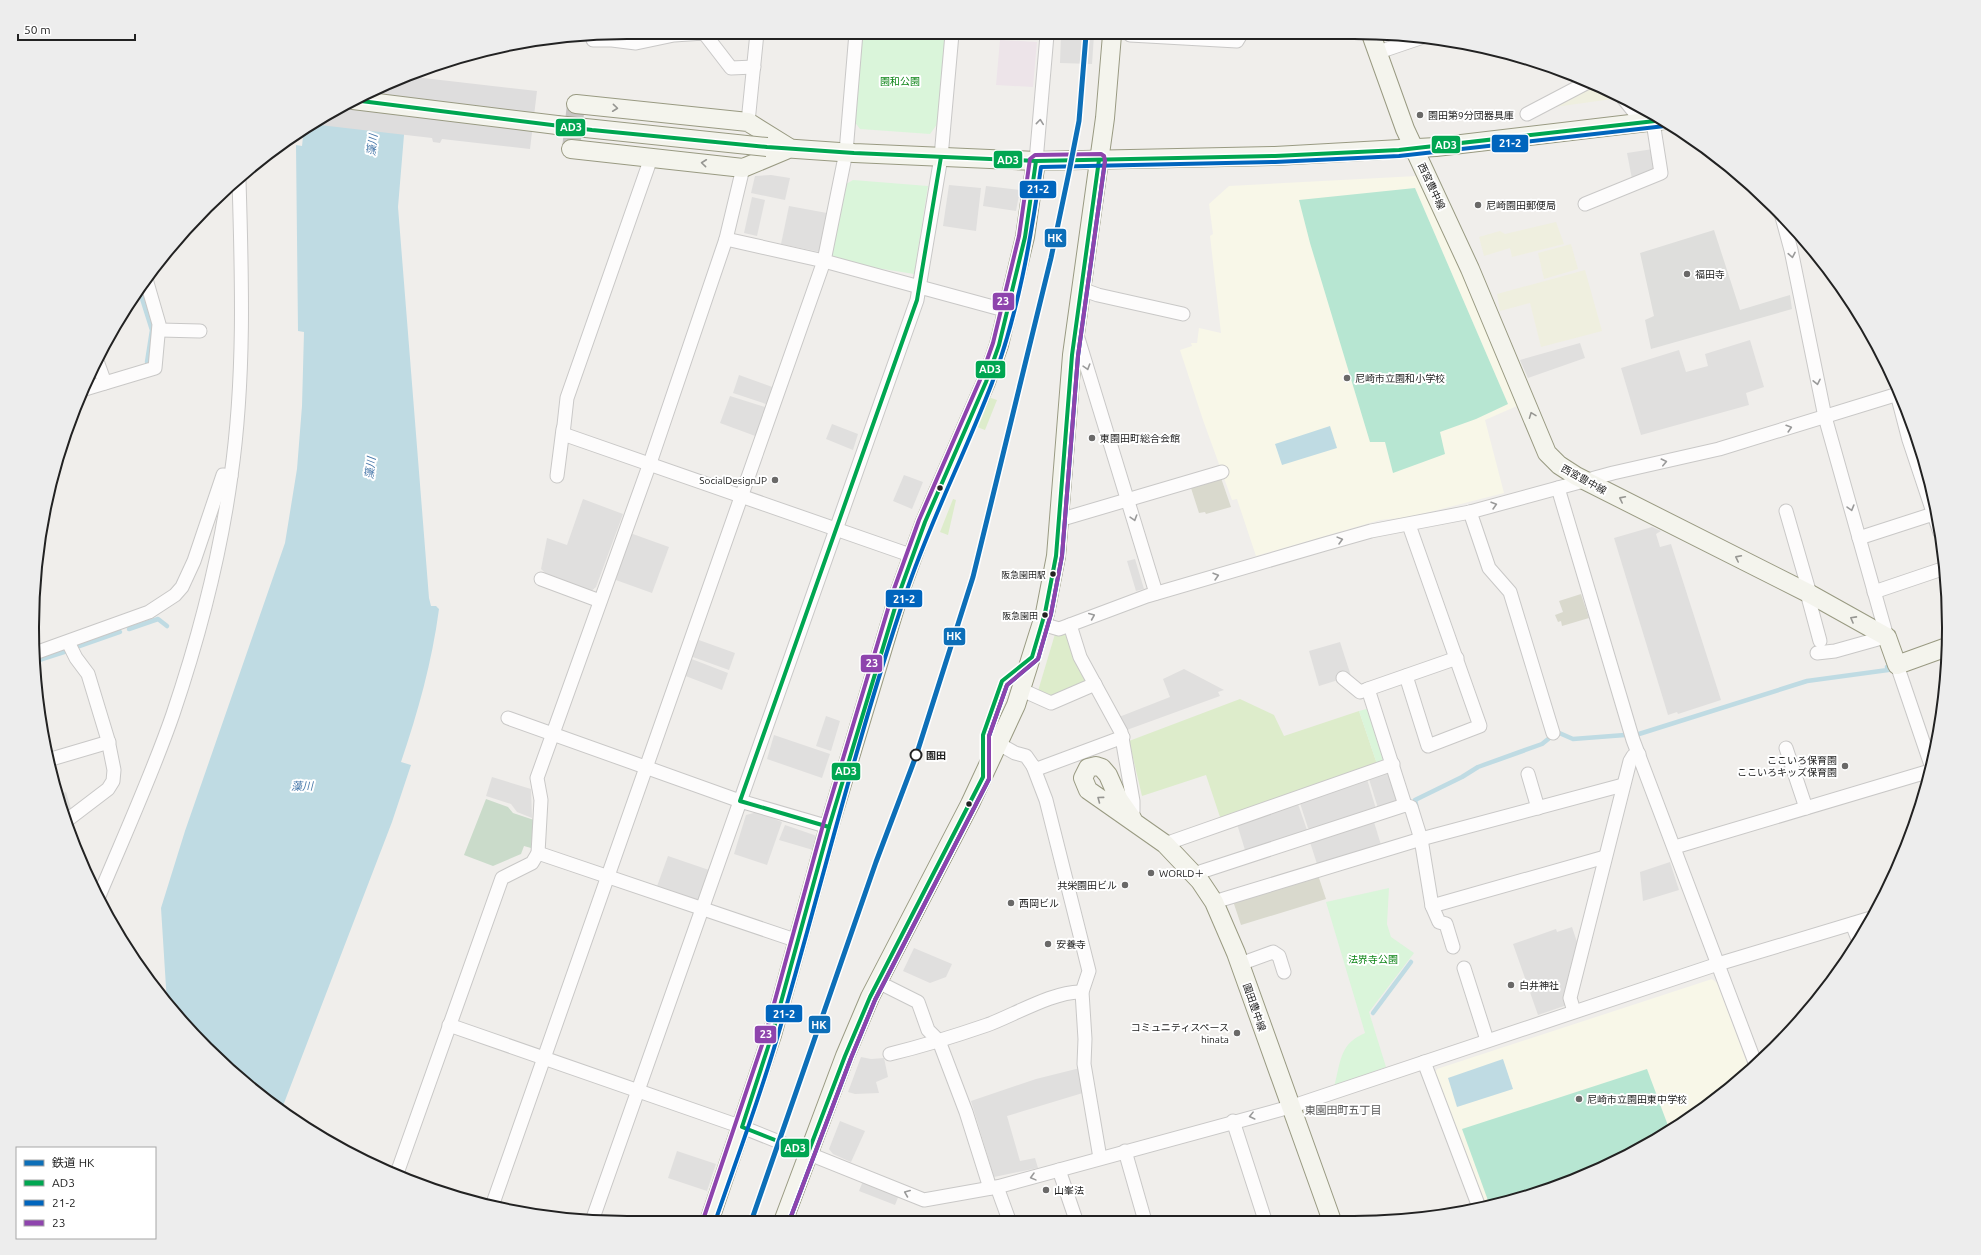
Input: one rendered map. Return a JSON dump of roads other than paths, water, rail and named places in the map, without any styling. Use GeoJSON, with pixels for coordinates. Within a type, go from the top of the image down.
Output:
{"type":"FeatureCollection","features":[{"type":"Feature","properties":{"kind":"street"},"geometry":{"type":"LineString","coordinates":[[593,40],[612,40],[636,43],[653,39]]}},
{"type":"Feature","properties":{"kind":"street"},"geometry":{"type":"LineString","coordinates":[[709,39],[731,68],[754,67]]}},
{"type":"Feature","properties":{"kind":"street"},"geometry":{"type":"LineString","coordinates":[[748,122],[756,39]]}},
{"type":"Feature","properties":{"kind":"street"},"geometry":{"type":"LineString","coordinates":[[494,1200],[743,496],[824,261],[846,152],[855,39]]}},
{"type":"Feature","properties":{"kind":"street"},"geometry":{"type":"LineString","coordinates":[[594,1215],[917,300],[941,157],[952,39]]}},
{"type":"Feature","properties":{"kind":"street"},"geometry":{"type":"LineString","coordinates":[[711,1216],[772,1035],[829,828],[900,591],[939,488],[986,382],[1008,311],[1026,237],[1036,161],[1047,39]]}},
{"type":"Feature","properties":{"kind":"street"},"geometry":{"type":"LineString","coordinates":[[785,1216],[845,1056],[878,982],[970,804],[999,744],[1022,690],[1042,624],[1052,586],[1059,520],[1069,378],[1100,160],[1112,39]]}},
{"type":"Feature","properties":{"kind":"street"},"geometry":{"type":"LineString","coordinates":[[1191,39],[1237,42],[1238,39]]}},
{"type":"Feature","properties":{"kind":"street"},"geometry":{"type":"LineString","coordinates":[[1374,45],[1400,41]]}},
{"type":"Feature","properties":{"kind":"street","name":"西宮豊中線"},"geometry":{"type":"LineString","coordinates":[[1374,45],[1405,129],[1474,276],[1547,453],[1559,465],[1585,480],[1809,593],[1886,637]]}},
{"type":"Feature","properties":{"kind":"street"},"geometry":{"type":"LineString","coordinates":[[1527,114],[1583,86]]}},
{"type":"Feature","properties":{"kind":"street"},"geometry":{"type":"LineString","coordinates":[[364,101],[557,125],[768,147],[1036,161],[1276,156],[1414,149],[1653,122],[1661,173],[1585,204]]}},
{"type":"Feature","properties":{"kind":"street"},"geometry":{"type":"LineString","coordinates":[[576,104],[748,122],[790,148]]}},
{"type":"Feature","properties":{"kind":"street"},"geometry":{"type":"LineString","coordinates":[[571,149],[743,168],[790,148]]}},
{"type":"Feature","properties":{"kind":"street"},"geometry":{"type":"LineString","coordinates":[[557,476],[567,398],[651,158]]}},
{"type":"Feature","properties":{"kind":"street"},"geometry":{"type":"LineString","coordinates":[[398,1169],[502,878],[532,863],[538,853],[541,800],[537,778],[650,463],[726,239],[743,168]]}},
{"type":"Feature","properties":{"kind":"street"},"geometry":{"type":"LineString","coordinates":[[101,890],[172,715],[188,665],[213,572],[231,476],[240,385],[242,314],[239,185]]}},
{"type":"Feature","properties":{"kind":"street"},"geometry":{"type":"LineString","coordinates":[[1785,227],[1791,250],[1825,417],[1886,637],[1928,754]]}},
{"type":"Feature","properties":{"kind":"street"},"geometry":{"type":"LineString","coordinates":[[726,239],[824,261],[1008,311]]}},
{"type":"Feature","properties":{"kind":"street"},"geometry":{"type":"LineString","coordinates":[[91,387],[155,368],[160,330],[148,287]]}},
{"type":"Feature","properties":{"kind":"street"},"geometry":{"type":"LineString","coordinates":[[1081,289],[1098,295],[1183,314]]}},
{"type":"Feature","properties":{"kind":"street"},"geometry":{"type":"LineString","coordinates":[[160,330],[200,331]]}},
{"type":"Feature","properties":{"kind":"street"},"geometry":{"type":"LineString","coordinates":[[1075,330],[1156,594]]}},
{"type":"Feature","properties":{"kind":"street"},"geometry":{"type":"LineString","coordinates":[[100,368],[105,383]]}},
{"type":"Feature","properties":{"kind":"street"},"geometry":{"type":"LineString","coordinates":[[1042,624],[1058,629],[1118,606],[1156,594],[1365,533],[1470,512],[1585,480],[1719,449],[1894,395]]}},
{"type":"Feature","properties":{"kind":"street"},"geometry":{"type":"LineString","coordinates":[[563,429],[563,434],[650,463],[913,556]]}},
{"type":"Feature","properties":{"kind":"street"},"geometry":{"type":"LineString","coordinates":[[1059,520],[1222,472]]}},
{"type":"Feature","properties":{"kind":"street"},"geometry":{"type":"LineString","coordinates":[[40,651],[149,612],[169,601],[182,587],[194,561],[223,475],[231,476]]}},
{"type":"Feature","properties":{"kind":"street"},"geometry":{"type":"LineString","coordinates":[[1558,488],[1639,754],[1754,1059]]}},
{"type":"Feature","properties":{"kind":"street"},"geometry":{"type":"LineString","coordinates":[[1786,511],[1809,593],[1819,647],[1835,651],[1886,637]]}},
{"type":"Feature","properties":{"kind":"street"},"geometry":{"type":"LineString","coordinates":[[1470,512],[1489,568],[1510,592],[1553,733]]}},
{"type":"Feature","properties":{"kind":"street"},"geometry":{"type":"LineString","coordinates":[[1859,538],[1931,515]]}},
{"type":"Feature","properties":{"kind":"street"},"geometry":{"type":"LineString","coordinates":[[1406,676],[1428,746],[1480,726],[1409,525]]}},
{"type":"Feature","properties":{"kind":"street"},"geometry":{"type":"LineString","coordinates":[[1874,592],[1939,570]]}},
{"type":"Feature","properties":{"kind":"street"},"geometry":{"type":"LineString","coordinates":[[541,580],[600,601]]}},
{"type":"Feature","properties":{"kind":"street"},"geometry":{"type":"LineString","coordinates":[[1070,625],[1080,657],[1116,720],[1123,737],[1133,801],[1133,820]]}},
{"type":"Feature","properties":{"kind":"street"},"geometry":{"type":"LineString","coordinates":[[68,642],[76,658],[88,674],[108,742],[114,770],[113,780],[108,789],[70,818]]}},
{"type":"Feature","properties":{"kind":"street"},"geometry":{"type":"LineString","coordinates":[[1897,665],[1941,649]]}},
{"type":"Feature","properties":{"kind":"street"},"geometry":{"type":"LineString","coordinates":[[1343,678],[1360,692],[1457,658]]}},
{"type":"Feature","properties":{"kind":"street"},"geometry":{"type":"LineString","coordinates":[[1022,690],[1051,703],[1095,684]]}},
{"type":"Feature","properties":{"kind":"street"},"geometry":{"type":"LineString","coordinates":[[1368,689],[1405,805]]}},
{"type":"Feature","properties":{"kind":"street"},"geometry":{"type":"LineString","coordinates":[[508,718],[740,801],[829,828]]}},
{"type":"Feature","properties":{"kind":"street"},"geometry":{"type":"LineString","coordinates":[[1033,766],[1036,769],[1123,737]]}},
{"type":"Feature","properties":{"kind":"street"},"geometry":{"type":"LineString","coordinates":[[54,758],[108,742]]}},
{"type":"Feature","properties":{"kind":"street"},"geometry":{"type":"LineString","coordinates":[[999,744],[1015,753],[1026,756],[1033,766],[1046,800],[1089,971],[1082,992],[1085,1039],[1084,1064],[1100,1158]]}},
{"type":"Feature","properties":{"kind":"street"},"geometry":{"type":"LineString","coordinates":[[1786,748],[1806,808]]}},
{"type":"Feature","properties":{"kind":"street"},"geometry":{"type":"LineString","coordinates":[[1574,1012],[1570,998],[1623,785],[1631,758],[1639,754]]}},
{"type":"Feature","properties":{"kind":"street"},"geometry":{"type":"LineString","coordinates":[[1165,844],[1393,764]]}},
{"type":"Feature","properties":{"kind":"street"},"geometry":{"type":"LineString","coordinates":[[1675,847],[1924,773]]}},
{"type":"Feature","properties":{"kind":"street"},"geometry":{"type":"LineString","coordinates":[[1528,774],[1538,808]]}},
{"type":"Feature","properties":{"kind":"street"},"geometry":{"type":"LineString","coordinates":[[1214,902],[1424,838],[1623,785]]}},
{"type":"Feature","properties":{"kind":"street"},"geometry":{"type":"LineString","coordinates":[[1194,874],[1405,805],[1411,806],[1424,838],[1432,906],[1439,922],[1446,924],[1453,947]]}},
{"type":"Feature","properties":{"kind":"street","name":"園田豊中線"},"geometry":{"type":"LineString","coordinates":[[1133,820],[1165,844],[1194,874],[1214,902],[1225,924],[1330,1216]]}},
{"type":"Feature","properties":{"kind":"street"},"geometry":{"type":"LineString","coordinates":[[538,853],[798,941]]}},
{"type":"Feature","properties":{"kind":"street"},"geometry":{"type":"LineString","coordinates":[[1432,906],[1605,857]]}},
{"type":"Feature","properties":{"kind":"street"},"geometry":{"type":"LineString","coordinates":[[449,1025],[742,1127],[924,1200],[993,1187],[1233,1121],[1290,1107],[1718,964],[1864,920]]}},
{"type":"Feature","properties":{"kind":"street"},"geometry":{"type":"LineString","coordinates":[[1852,924],[1856,934]]}},
{"type":"Feature","properties":{"kind":"street"},"geometry":{"type":"LineString","coordinates":[[1240,964],[1274,952],[1279,956],[1284,972]]}},
{"type":"Feature","properties":{"kind":"street"},"geometry":{"type":"LineString","coordinates":[[1464,968],[1487,1040]]}},
{"type":"Feature","properties":{"kind":"street"},"geometry":{"type":"LineString","coordinates":[[878,982],[918,1002],[928,1030],[938,1041],[993,1187],[1007,1216]]}},
{"type":"Feature","properties":{"kind":"street"},"geometry":{"type":"LineString","coordinates":[[890,1054],[938,1041],[1074,992],[1082,992]]}},
{"type":"Feature","properties":{"kind":"street"},"geometry":{"type":"LineString","coordinates":[[1424,1062],[1477,1203]]}},
{"type":"Feature","properties":{"kind":"street"},"geometry":{"type":"LineString","coordinates":[[1233,1121],[1264,1216]]}},
{"type":"Feature","properties":{"kind":"street"},"geometry":{"type":"LineString","coordinates":[[1125,1151],[1144,1216]]}},
{"type":"Feature","properties":{"kind":"street"},"geometry":{"type":"LineString","coordinates":[[1059,1170],[1075,1216]]}},
{"type":"Feature","properties":{"kind":"water","name":"藻川"},"geometry":{"type":"Polygon","coordinates":[[[408,81],[398,207],[429,598],[431,606],[436,606],[439,609],[424,687],[401,762],[411,765],[392,822],[284,1104],[239,1070],[211,1044],[185,1016],[166,993],[161,908],[185,831],[285,543],[297,469],[302,406],[304,332],[298,331],[296,145],[302,146],[303,137],[333,118],[367,100],[408,81]]]}},
{"type":"Feature","properties":{"kind":"water"},"geometry":{"type":"Polygon","coordinates":[[[1330,426],[1337,448],[1282,465],[1275,444],[1330,426]]]}},
{"type":"Feature","properties":{"kind":"water"},"geometry":{"type":"Polygon","coordinates":[[[1503,1059],[1513,1089],[1457,1107],[1448,1078],[1503,1059]]]}},
{"type":"Feature","properties":{"kind":"waterway"},"geometry":{"type":"LineString","coordinates":[[141,296],[152,330],[147,362]]}},
{"type":"Feature","properties":{"kind":"waterway"},"geometry":{"type":"LineString","coordinates":[[129,629],[158,619],[167,626]]}},
{"type":"Feature","properties":{"kind":"waterway"},"geometry":{"type":"LineString","coordinates":[[80,646],[120,632]]}},
{"type":"Feature","properties":{"kind":"waterway"},"geometry":{"type":"LineString","coordinates":[[40,660],[67,651]]}},
{"type":"Feature","properties":{"kind":"waterway"},"geometry":{"type":"LineString","coordinates":[[1639,734],[1807,681],[1888,670],[1887,667]]}},
{"type":"Feature","properties":{"kind":"waterway"},"geometry":{"type":"LineString","coordinates":[[1417,809],[1415,800],[1462,777],[1478,767],[1542,744],[1557,732],[1573,739],[1625,735]]}},
{"type":"Feature","properties":{"kind":"waterway"},"geometry":{"type":"LineString","coordinates":[[1373,1013],[1411,962]]}},
{"type":"Feature","properties":{"kind":"tunnel"},"geometry":{"type":"LineString","coordinates":[[571,149],[576,104]]}},
{"type":"Feature","properties":{"kind":"rail line","name":"HK"},"geometry":{"type":"LineString","coordinates":[[753,1216],[876,862],[916,756],[973,577],[1051,258],[1079,121],[1086,39]]}},
{"type":"Feature","properties":{"kind":"place","name":"園田第9分団器具庫"},"geometry":{"type":"Point","coordinates":[1420,115]}},
{"type":"Feature","properties":{"kind":"place","name":"尼崎園田郵便局"},"geometry":{"type":"Point","coordinates":[1478,205]}},
{"type":"Feature","properties":{"kind":"place","name":"福田寺"},"geometry":{"type":"Point","coordinates":[1687,274]}},
{"type":"Feature","properties":{"kind":"place","name":"尼崎市立園和小学校"},"geometry":{"type":"Point","coordinates":[1347,378]}},
{"type":"Feature","properties":{"kind":"place","name":"東園田町総合会館"},"geometry":{"type":"Point","coordinates":[1092,438]}},
{"type":"Feature","properties":{"kind":"place","name":"SocialDesignJP"},"geometry":{"type":"Point","coordinates":[775,480]}},
{"type":"Feature","properties":{"kind":"place","name":"阪急園田駅"},"geometry":{"type":"Point","coordinates":[1053,574]}},
{"type":"Feature","properties":{"kind":"place","name":"阪急園田"},"geometry":{"type":"Point","coordinates":[1045,615]}},
{"type":"Feature","properties":{"kind":"place","name":"園田"},"geometry":{"type":"Point","coordinates":[916,755]}},
{"type":"Feature","properties":{"kind":"place","name":"ここいろ保育園 ここいろキッズ保育園"},"geometry":{"type":"Point","coordinates":[1845,766]}},
{"type":"Feature","properties":{"kind":"place","name":"WORLD＋"},"geometry":{"type":"Point","coordinates":[1151,873]}},
{"type":"Feature","properties":{"kind":"place","name":"共栄園田ビル"},"geometry":{"type":"Point","coordinates":[1125,885]}},
{"type":"Feature","properties":{"kind":"place","name":"西岡ビル"},"geometry":{"type":"Point","coordinates":[1011,903]}},
{"type":"Feature","properties":{"kind":"place","name":"安養寺"},"geometry":{"type":"Point","coordinates":[1048,944]}},
{"type":"Feature","properties":{"kind":"place","name":"白井神社"},"geometry":{"type":"Point","coordinates":[1511,985]}},
{"type":"Feature","properties":{"kind":"place","name":"コミュニティスペース hinata"},"geometry":{"type":"Point","coordinates":[1237,1033]}},
{"type":"Feature","properties":{"kind":"place","name":"尼崎市立園田東中学校"},"geometry":{"type":"Point","coordinates":[1579,1099]}},
{"type":"Feature","properties":{"kind":"place","name":"山峯法"},"geometry":{"type":"Point","coordinates":[1046,1190]}},
{"type":"Feature","properties":{"kind":"district","name":"東園田町五丁目"},"geometry":{"type":"Point","coordinates":[1343,1110]}},
{"type":"Feature","properties":{"kind":"park label","name":"園和公園"},"geometry":{"type":"Point","coordinates":[900,81]}},
{"type":"Feature","properties":{"kind":"park label","name":"法界寺公園"},"geometry":{"type":"Point","coordinates":[1373,959]}}]}
